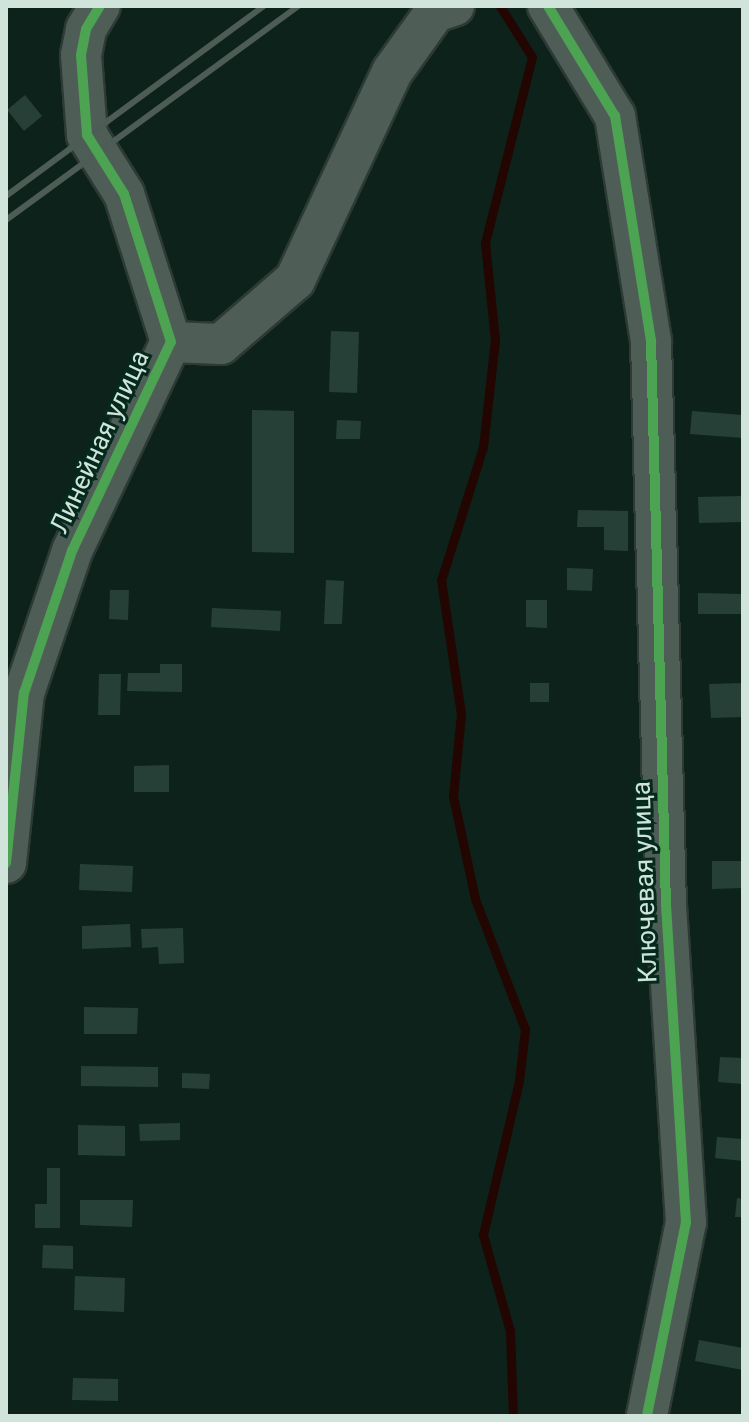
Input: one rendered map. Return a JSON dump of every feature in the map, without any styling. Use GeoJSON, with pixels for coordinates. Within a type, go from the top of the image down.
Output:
{"type":"FeatureCollection","features":[{"type":"Feature","properties":{"kind":"street"},"geometry":{"type":"LineString","coordinates":[[171,342],[221,344],[295,280],[392,72],[435,12],[454,6]]}},
{"type":"Feature","properties":{"kind":"street","name":"Ключевая улица"},"geometry":{"type":"LineString","coordinates":[[548,6],[615,116],[651,341],[666,905],[686,1222],[647,1416]]}},
{"type":"Feature","properties":{"kind":"street","name":"Линейная улица"},"geometry":{"type":"LineString","coordinates":[[6,863],[24,693],[72,551],[171,342],[124,194],[87,135],[81,55],[86,29],[99,7]]}},
{"type":"Feature","properties":{"kind":"building"},"geometry":{"type":"Polygon","coordinates":[[[25,95],[42,116],[24,131],[7,110],[25,95]]]}},
{"type":"Feature","properties":{"kind":"building"},"geometry":{"type":"Polygon","coordinates":[[[331,331],[359,332],[357,393],[329,392],[331,331]]]}},
{"type":"Feature","properties":{"kind":"building"},"geometry":{"type":"Polygon","coordinates":[[[252,410],[294,411],[294,553],[252,552],[252,410]]]}},
{"type":"Feature","properties":{"kind":"building"},"geometry":{"type":"Polygon","coordinates":[[[692,411],[743,415],[743,438],[690,434],[692,411]]]}},
{"type":"Feature","properties":{"kind":"building"},"geometry":{"type":"Polygon","coordinates":[[[337,420],[361,421],[360,439],[336,439],[337,420]]]}},
{"type":"Feature","properties":{"kind":"building"},"geometry":{"type":"Polygon","coordinates":[[[743,496],[743,522],[699,523],[698,497],[743,496]]]}},
{"type":"Feature","properties":{"kind":"building"},"geometry":{"type":"Polygon","coordinates":[[[578,510],[628,511],[628,551],[604,550],[604,527],[577,527],[578,510]]]}},
{"type":"Feature","properties":{"kind":"building"},"geometry":{"type":"Polygon","coordinates":[[[567,568],[593,569],[592,591],[567,590],[567,568]]]}},
{"type":"Feature","properties":{"kind":"building"},"geometry":{"type":"Polygon","coordinates":[[[326,580],[344,581],[342,624],[324,624],[326,580]]]}},
{"type":"Feature","properties":{"kind":"building"},"geometry":{"type":"Polygon","coordinates":[[[110,590],[129,590],[128,620],[109,619],[110,590]]]}},
{"type":"Feature","properties":{"kind":"building"},"geometry":{"type":"Polygon","coordinates":[[[698,593],[743,594],[743,614],[698,614],[698,593]]]}},
{"type":"Feature","properties":{"kind":"building"},"geometry":{"type":"Polygon","coordinates":[[[526,600],[547,600],[547,628],[526,627],[526,600]]]}},
{"type":"Feature","properties":{"kind":"building"},"geometry":{"type":"Polygon","coordinates":[[[212,608],[281,611],[280,631],[211,627],[212,608]]]}},
{"type":"Feature","properties":{"kind":"building"},"geometry":{"type":"Polygon","coordinates":[[[160,664],[182,664],[182,692],[127,691],[128,673],[160,673],[160,664]]]}},
{"type":"Feature","properties":{"kind":"building"},"geometry":{"type":"Polygon","coordinates":[[[99,674],[121,674],[120,715],[98,715],[99,674]]]}},
{"type":"Feature","properties":{"kind":"building"},"geometry":{"type":"Polygon","coordinates":[[[530,683],[549,683],[549,702],[530,702],[530,683]]]}},
{"type":"Feature","properties":{"kind":"building"},"geometry":{"type":"Polygon","coordinates":[[[743,683],[743,717],[711,718],[709,684],[743,683]]]}},
{"type":"Feature","properties":{"kind":"building"},"geometry":{"type":"Polygon","coordinates":[[[169,765],[169,792],[134,792],[134,766],[169,765]]]}},
{"type":"Feature","properties":{"kind":"building"},"geometry":{"type":"Polygon","coordinates":[[[712,861],[743,861],[743,888],[712,889],[712,861]]]}},
{"type":"Feature","properties":{"kind":"building"},"geometry":{"type":"Polygon","coordinates":[[[80,864],[133,866],[132,892],[79,890],[80,864]]]}},
{"type":"Feature","properties":{"kind":"building"},"geometry":{"type":"Polygon","coordinates":[[[130,924],[131,947],[82,949],[82,926],[130,924]]]}},
{"type":"Feature","properties":{"kind":"building"},"geometry":{"type":"Polygon","coordinates":[[[183,928],[184,963],[159,964],[158,947],[142,948],[141,929],[183,928]]]}},
{"type":"Feature","properties":{"kind":"building"},"geometry":{"type":"Polygon","coordinates":[[[84,1007],[138,1008],[137,1034],[84,1034],[84,1007]]]}},
{"type":"Feature","properties":{"kind":"building"},"geometry":{"type":"Polygon","coordinates":[[[720,1057],[743,1058],[743,1084],[718,1082],[720,1057]]]}},
{"type":"Feature","properties":{"kind":"building"},"geometry":{"type":"Polygon","coordinates":[[[81,1066],[158,1067],[158,1087],[81,1086],[81,1066]]]}},
{"type":"Feature","properties":{"kind":"building"},"geometry":{"type":"Polygon","coordinates":[[[182,1073],[210,1074],[209,1089],[182,1088],[182,1073]]]}},
{"type":"Feature","properties":{"kind":"building"},"geometry":{"type":"Polygon","coordinates":[[[180,1123],[180,1140],[140,1141],[139,1124],[180,1123]]]}},
{"type":"Feature","properties":{"kind":"building"},"geometry":{"type":"Polygon","coordinates":[[[78,1125],[125,1126],[125,1156],[78,1155],[78,1125]]]}},
{"type":"Feature","properties":{"kind":"building"},"geometry":{"type":"Polygon","coordinates":[[[717,1137],[743,1139],[743,1161],[715,1158],[717,1137]]]}},
{"type":"Feature","properties":{"kind":"building"},"geometry":{"type":"Polygon","coordinates":[[[47,1168],[60,1168],[60,1228],[35,1228],[35,1204],[47,1204],[47,1168]]]}},
{"type":"Feature","properties":{"kind":"building"},"geometry":{"type":"Polygon","coordinates":[[[737,1198],[743,1199],[743,1217],[735,1217],[737,1198]]]}},
{"type":"Feature","properties":{"kind":"building"},"geometry":{"type":"Polygon","coordinates":[[[80,1200],[133,1200],[132,1227],[80,1225],[80,1200]]]}},
{"type":"Feature","properties":{"kind":"building"},"geometry":{"type":"Polygon","coordinates":[[[43,1245],[73,1246],[73,1269],[42,1268],[43,1245]]]}},
{"type":"Feature","properties":{"kind":"building"},"geometry":{"type":"Polygon","coordinates":[[[75,1276],[125,1278],[124,1312],[74,1310],[75,1276]]]}},
{"type":"Feature","properties":{"kind":"building"},"geometry":{"type":"Polygon","coordinates":[[[699,1340],[743,1348],[743,1370],[695,1361],[699,1340]]]}},
{"type":"Feature","properties":{"kind":"building"},"geometry":{"type":"Polygon","coordinates":[[[73,1378],[118,1379],[118,1401],[72,1400],[73,1378]]]}},
{"type":"Feature","properties":{"kind":"waterway"},"geometry":{"type":"LineString","coordinates":[[500,6],[532,57],[485,243],[495,340],[483,447],[441,580],[461,714],[453,796],[475,899],[525,1029],[519,1081],[483,1235],[510,1331],[513,1416]]}},
{"type":"Feature","properties":{"kind":"railway"},"geometry":{"type":"LineString","coordinates":[[6,196],[264,6]]}},
{"type":"Feature","properties":{"kind":"railway"},"geometry":{"type":"LineString","coordinates":[[6,220],[298,6]]}},
{"type":"Feature","properties":{"kind":"cycle path"},"geometry":{"type":"LineString","coordinates":[[6,863],[24,693],[72,551],[171,342],[124,194],[87,135],[81,55],[86,29],[100,6]]}},
{"type":"Feature","properties":{"kind":"cycle path"},"geometry":{"type":"LineString","coordinates":[[548,6],[615,116],[651,341],[666,905],[686,1222],[647,1416]]}}]}
